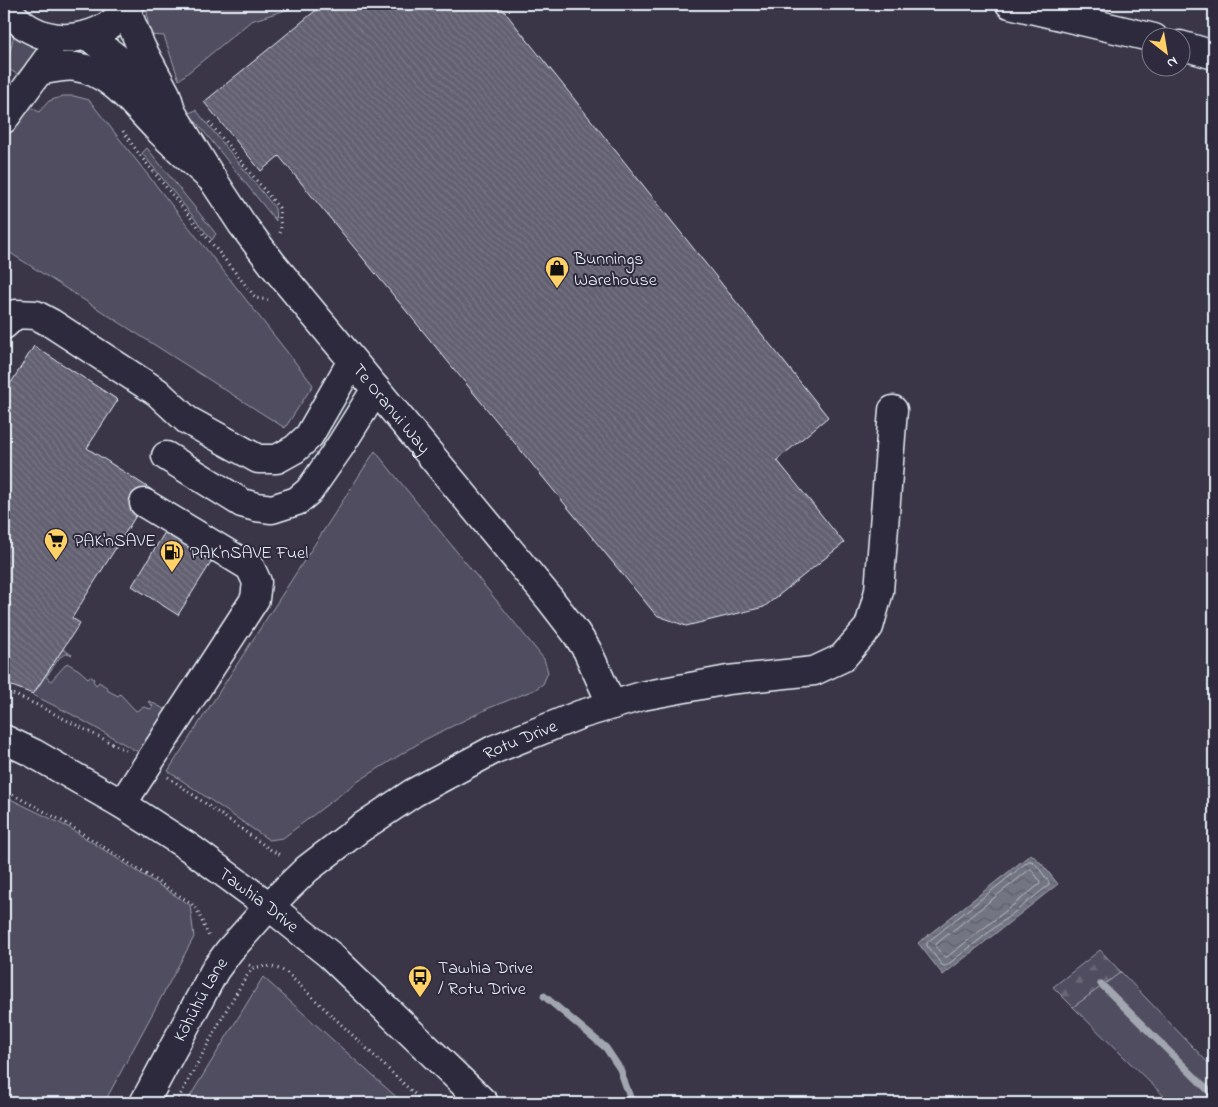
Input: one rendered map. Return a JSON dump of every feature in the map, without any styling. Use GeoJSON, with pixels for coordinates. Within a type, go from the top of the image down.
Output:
{"type":"FeatureCollection","features":[{"type":"Feature","properties":{"kind":"street"},"geometry":{"type":"LineString","coordinates":[[1010,4],[1140,35]]}},
{"type":"Feature","properties":{"kind":"street"},"geometry":{"type":"LineString","coordinates":[[4,6],[15,18],[30,29],[51,36],[76,36],[102,30],[115,21],[128,7]]}},
{"type":"Feature","properties":{"kind":"street","name":"Te Oranui Way"},"geometry":{"type":"LineString","coordinates":[[128,7],[141,47],[166,94],[172,113],[242,224],[274,266],[576,633],[587,650],[612,705]]}},
{"type":"Feature","properties":{"kind":"street"},"geometry":{"type":"LineString","coordinates":[[4,119],[39,71],[76,36]]}},
{"type":"Feature","properties":{"kind":"street","name":"Te Oranui Way"},"geometry":{"type":"LineString","coordinates":[[76,36],[99,46],[125,66],[172,113]]}},
{"type":"Feature","properties":{"kind":"street"},"geometry":{"type":"LineString","coordinates":[[1190,48],[1214,55]]}},
{"type":"Feature","properties":{"kind":"street"},"geometry":{"type":"LineString","coordinates":[[39,71],[60,67],[76,67],[92,71],[100,76],[132,101],[156,127],[213,180]]}},
{"type":"Feature","properties":{"kind":"street"},"geometry":{"type":"LineString","coordinates":[[4,325],[16,314],[36,315],[157,392],[187,420],[258,459],[277,459],[295,449],[309,436],[352,361]]}},
{"type":"Feature","properties":{"kind":"street"},"geometry":{"type":"LineString","coordinates":[[166,456],[242,504],[272,509],[292,503],[308,491],[339,448],[376,389]]}},
{"type":"Feature","properties":{"kind":"street","name":"Rotu Drive"},"geometry":{"type":"LineString","coordinates":[[269,906],[307,869],[359,829],[413,793],[495,749],[579,715],[642,696],[728,680],[814,671],[842,658],[869,627],[879,592],[893,410]]}},
{"type":"Feature","properties":{"kind":"street"},"geometry":{"type":"LineString","coordinates":[[122,804],[255,599],[257,582],[250,567],[144,503]]}},
{"type":"Feature","properties":{"kind":"street","name":"Tawhia Drive"},"geometry":{"type":"LineString","coordinates":[[4,739],[122,804],[190,848],[269,906],[330,955],[484,1103]]}},
{"type":"Feature","properties":{"kind":"street","name":"Kōhūhū Lane"},"geometry":{"type":"LineString","coordinates":[[144,1103],[215,970],[229,951],[269,906]]}},
{"type":"Feature","properties":{"kind":"path"},"geometry":{"type":"LineString","coordinates":[[206,118],[279,208]]}},
{"type":"Feature","properties":{"kind":"path"},"geometry":{"type":"LineString","coordinates":[[118,126],[256,298]]}},
{"type":"Feature","properties":{"kind":"path"},"geometry":{"type":"LineString","coordinates":[[4,690],[130,753]]}},
{"type":"Feature","properties":{"kind":"path"},"geometry":{"type":"LineString","coordinates":[[164,774],[283,856]]}},
{"type":"Feature","properties":{"kind":"path"},"geometry":{"type":"LineString","coordinates":[[4,790],[66,823],[192,903],[209,937]]}},
{"type":"Feature","properties":{"kind":"path"},"geometry":{"type":"LineString","coordinates":[[246,963],[253,968]]}},
{"type":"Feature","properties":{"kind":"path"},"geometry":{"type":"LineString","coordinates":[[176,1103],[228,1007],[253,968],[260,966],[275,967],[287,973],[424,1103]]}},
{"type":"Feature","properties":{"kind":"green space"},"geometry":{"type":"Polygon","coordinates":[[[150,4],[305,4],[251,21],[179,80],[164,36],[149,35],[147,12],[150,4]]]}},
{"type":"Feature","properties":{"kind":"green space"},"geometry":{"type":"Polygon","coordinates":[[[14,34],[38,45],[39,49],[17,74],[5,67],[14,34]]]}},
{"type":"Feature","properties":{"kind":"green space"},"geometry":{"type":"Polygon","coordinates":[[[63,96],[74,96],[89,100],[313,385],[285,428],[4,249],[4,139],[27,105],[39,112],[49,101],[63,96]]]}},
{"type":"Feature","properties":{"kind":"green space"},"geometry":{"type":"Polygon","coordinates":[[[196,110],[275,208],[276,221],[189,113],[196,110]]]}},
{"type":"Feature","properties":{"kind":"green space"},"geometry":{"type":"Polygon","coordinates":[[[147,148],[216,234],[212,240],[142,153],[147,148]]]}},
{"type":"Feature","properties":{"kind":"green space"},"geometry":{"type":"Polygon","coordinates":[[[375,451],[544,659],[548,672],[543,684],[534,690],[489,708],[424,740],[357,782],[283,838],[269,840],[168,771],[375,451]]]}},
{"type":"Feature","properties":{"kind":"green space"},"geometry":{"type":"Polygon","coordinates":[[[63,649],[72,655],[68,653],[60,657],[46,677],[51,681],[67,663],[88,678],[90,676],[94,679],[93,681],[96,685],[99,682],[108,688],[107,690],[118,696],[120,694],[136,711],[144,707],[151,709],[153,706],[149,701],[166,710],[140,753],[33,695],[63,649]]]}},
{"type":"Feature","properties":{"kind":"green space"},"geometry":{"type":"Polygon","coordinates":[[[4,796],[68,827],[190,905],[194,937],[104,1103],[4,1103],[4,796]]]}},
{"type":"Feature","properties":{"kind":"green space"},"geometry":{"type":"Polygon","coordinates":[[[1100,950],[1121,972],[1073,1007],[1053,987],[1100,950]]]}},
{"type":"Feature","properties":{"kind":"green space"},"geometry":{"type":"Polygon","coordinates":[[[1121,972],[1214,1069],[1214,1103],[1171,1103],[1073,1007],[1121,972]]]}},
{"type":"Feature","properties":{"kind":"green space"},"geometry":{"type":"Polygon","coordinates":[[[263,977],[403,1103],[186,1103],[263,977]]]}},
{"type":"Feature","properties":{"kind":"water"},"geometry":{"type":"Polygon","coordinates":[[[1031,854],[1058,884],[943,975],[918,943],[1031,854]]]}},
{"type":"Feature","properties":{"kind":"building","name":"Bunnings Warehouse"},"geometry":{"type":"Polygon","coordinates":[[[332,4],[476,4],[500,6],[828,417],[777,460],[844,543],[764,607],[686,626],[656,615],[279,156],[261,171],[204,102],[315,11],[332,4]]]}},
{"type":"Feature","properties":{"kind":"building","name":"PAK'nSAVE"},"geometry":{"type":"Polygon","coordinates":[[[34,346],[118,400],[87,448],[152,490],[72,618],[80,623],[33,694],[4,683],[4,394],[34,346]]]}},
{"type":"Feature","properties":{"kind":"building"},"geometry":{"type":"Polygon","coordinates":[[[165,532],[212,561],[178,615],[132,586],[165,532]]]}},
{"type":"Feature","properties":{"kind":"waterway"},"geometry":{"type":"LineString","coordinates":[[1101,984],[1214,1096]]}},
{"type":"Feature","properties":{"kind":"waterway"},"geometry":{"type":"LineString","coordinates":[[544,996],[606,1048],[620,1069],[632,1103]]}},
{"type":"Feature","properties":{"kind":"place","name":"Bunnings Warehouse"},"geometry":{"type":"Point","coordinates":[557,289]}},
{"type":"Feature","properties":{"kind":"place","name":"PAK'nSAVE"},"geometry":{"type":"Point","coordinates":[56,561]}},
{"type":"Feature","properties":{"kind":"place","name":"PAK'nSAVE Fuel"},"geometry":{"type":"Point","coordinates":[172,573]}},
{"type":"Feature","properties":{"kind":"place","name":"Tawhia Drive / Rotu Drive"},"geometry":{"type":"Point","coordinates":[420,998]}}]}
